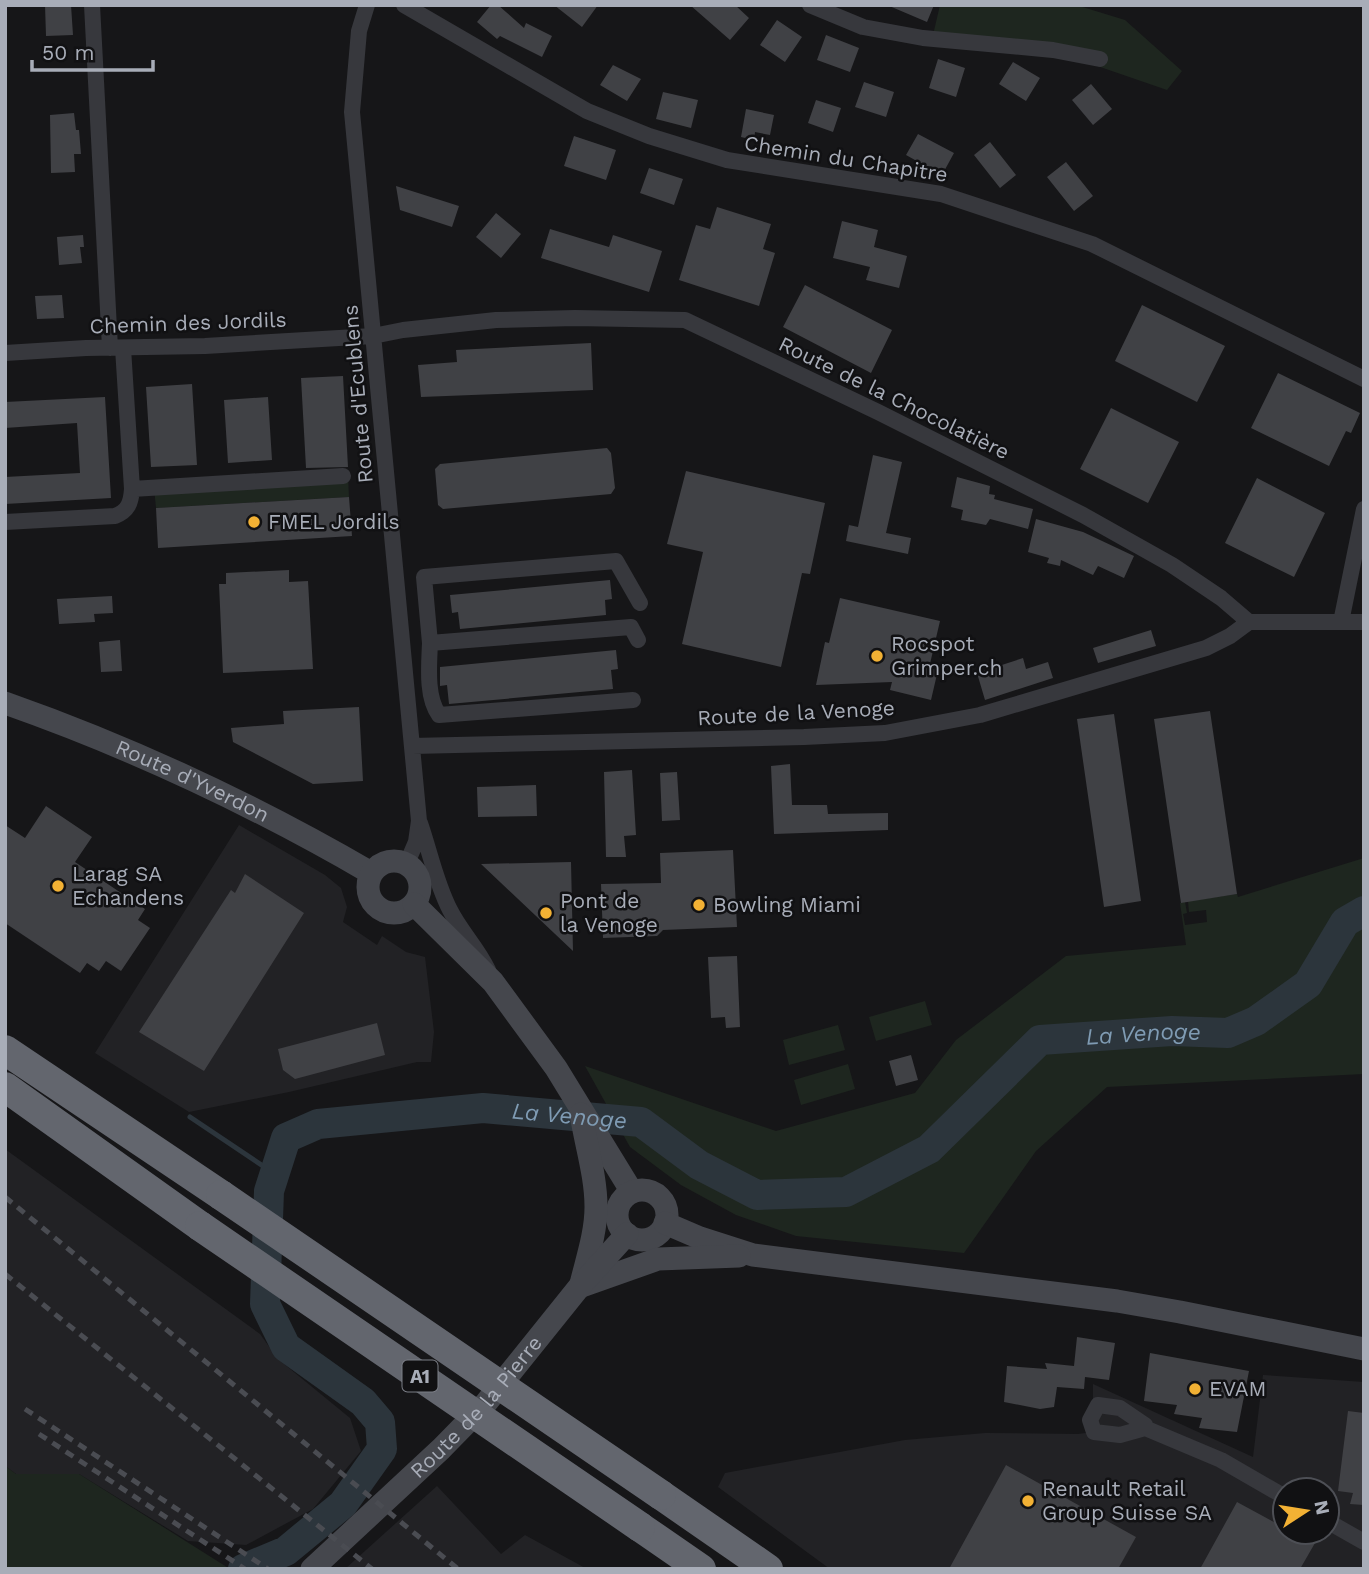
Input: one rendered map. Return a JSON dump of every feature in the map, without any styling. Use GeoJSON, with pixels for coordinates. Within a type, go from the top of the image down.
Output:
{"type":"FeatureCollection","features":[{"type":"Feature","properties":{"kind":"highway","name":"A1"},"geometry":{"type":"LineString","coordinates":[[5,1050],[768,1569]]}},
{"type":"Feature","properties":{"kind":"highway","name":"A1"},"geometry":{"type":"LineString","coordinates":[[5,1087],[200,1226],[701,1569]]}},
{"type":"Feature","properties":{"kind":"main road","name":"Route d'Yverdon"},"geometry":{"type":"LineString","coordinates":[[5,703],[204,784],[293,829],[371,873]]}},
{"type":"Feature","properties":{"kind":"main road"},"geometry":{"type":"LineString","coordinates":[[391,860],[407,863],[414,869],[421,887],[419,896],[408,909],[394,913],[380,909],[370,897],[368,889],[371,873],[391,860]]}},
{"type":"Feature","properties":{"kind":"main road"},"geometry":{"type":"LineString","coordinates":[[414,904],[493,982],[579,1104],[597,1149],[632,1192]]}},
{"type":"Feature","properties":{"kind":"main road"},"geometry":{"type":"LineString","coordinates":[[580,1286],[594,1231],[596,1211],[593,1175],[597,1149]]}},
{"type":"Feature","properties":{"kind":"main road"},"geometry":{"type":"LineString","coordinates":[[647,1190],[661,1198],[667,1212],[665,1223],[652,1238],[636,1239],[627,1234],[619,1224],[618,1209],[625,1196],[647,1190]]}},
{"type":"Feature","properties":{"kind":"main road"},"geometry":{"type":"LineString","coordinates":[[665,1223],[752,1255]]}},
{"type":"Feature","properties":{"kind":"main road","name":"Route de la Pierre"},"geometry":{"type":"LineString","coordinates":[[312,1569],[464,1427],[508,1378],[580,1286],[627,1234]]}},
{"type":"Feature","properties":{"kind":"main road"},"geometry":{"type":"LineString","coordinates":[[580,1286],[658,1259],[752,1255],[1118,1301],[1364,1349]]}},
{"type":"Feature","properties":{"kind":"street"},"geometry":{"type":"LineString","coordinates":[[5,522],[115,516],[130,505],[132,489],[116,348],[92,5]]}},
{"type":"Feature","properties":{"kind":"street","name":"Route d'Ecublens"},"geometry":{"type":"LineString","coordinates":[[367,5],[359,32],[352,112],[419,821],[445,899],[452,914],[478,949],[493,982]]}},
{"type":"Feature","properties":{"kind":"street","name":"Chemin du Chapitre"},"geometry":{"type":"LineString","coordinates":[[404,5],[587,111],[649,136],[727,160],[941,194],[1092,244],[1364,379]]}},
{"type":"Feature","properties":{"kind":"street"},"geometry":{"type":"LineString","coordinates":[[810,5],[863,27],[923,38],[1053,50],[1100,59]]}},
{"type":"Feature","properties":{"kind":"street","name":"Route de la Chocolatière"},"geometry":{"type":"LineString","coordinates":[[373,336],[496,320],[685,320],[878,412],[1083,516],[1172,565],[1221,598],[1249,622]]}},
{"type":"Feature","properties":{"kind":"street","name":"Chemin des Jordils"},"geometry":{"type":"LineString","coordinates":[[5,353],[205,346],[373,336]]}},
{"type":"Feature","properties":{"kind":"street"},"geometry":{"type":"LineString","coordinates":[[132,489],[343,476]]}},
{"type":"Feature","properties":{"kind":"street"},"geometry":{"type":"LineString","coordinates":[[1340,622],[1364,509]]}},
{"type":"Feature","properties":{"kind":"street"},"geometry":{"type":"LineString","coordinates":[[633,700],[439,715],[433,706],[424,578],[616,561],[640,603]]}},
{"type":"Feature","properties":{"kind":"street"},"geometry":{"type":"LineString","coordinates":[[1249,622],[1364,622]]}},
{"type":"Feature","properties":{"kind":"street","name":"Route de la Venoge"},"geometry":{"type":"LineString","coordinates":[[412,746],[886,733],[980,715],[1206,648],[1230,636],[1249,622]]}},
{"type":"Feature","properties":{"kind":"street"},"geometry":{"type":"LineString","coordinates":[[430,643],[631,627],[638,640]]}},
{"type":"Feature","properties":{"kind":"street","name":"Route d'Ecublens"},"geometry":{"type":"LineString","coordinates":[[407,863],[416,842],[419,821]]}},
{"type":"Feature","properties":{"kind":"street"},"geometry":{"type":"LineString","coordinates":[[1145,1428],[1221,1460],[1271,1489]]}},
{"type":"Feature","properties":{"kind":"street"},"geometry":{"type":"LineString","coordinates":[[1341,1529],[1364,1542]]}},
{"type":"Feature","properties":{"kind":"shaded area"},"geometry":{"type":"Polygon","coordinates":[[[940,5],[1076,5],[1125,20],[1182,71],[1167,90],[1077,59],[933,35],[940,5]]]}},
{"type":"Feature","properties":{"kind":"shaded area"},"geometry":{"type":"Polygon","coordinates":[[[348,476],[349,497],[156,508],[154,488],[348,476]]]}},
{"type":"Feature","properties":{"kind":"shaded area"},"geometry":{"type":"Polygon","coordinates":[[[239,825],[325,875],[341,888],[347,907],[343,922],[377,945],[382,936],[406,952],[425,957],[434,1032],[431,1062],[417,1062],[189,1112],[95,1053],[239,825]]]}},
{"type":"Feature","properties":{"kind":"shaded area"},"geometry":{"type":"Polygon","coordinates":[[[1364,858],[1364,1074],[1107,1087],[1036,1151],[964,1253],[796,1236],[736,1215],[681,1185],[630,1147],[585,1066],[776,1131],[915,1093],[956,1040],[1066,956],[1186,945],[1180,903],[1185,902],[1185,925],[1207,922],[1206,910],[1189,912],[1188,901],[1237,894],[1238,897],[1364,858]]]}},
{"type":"Feature","properties":{"kind":"shaded area"},"geometry":{"type":"Polygon","coordinates":[[[925,1001],[932,1025],[876,1041],[869,1017],[925,1001]]]}},
{"type":"Feature","properties":{"kind":"shaded area"},"geometry":{"type":"Polygon","coordinates":[[[838,1025],[845,1050],[789,1065],[783,1040],[838,1025]]]}},
{"type":"Feature","properties":{"kind":"shaded area"},"geometry":{"type":"Polygon","coordinates":[[[848,1064],[855,1089],[801,1105],[794,1080],[848,1064]]]}},
{"type":"Feature","properties":{"kind":"shaded area"},"geometry":{"type":"Polygon","coordinates":[[[5,1149],[260,1334],[278,1359],[350,1418],[361,1451],[313,1509],[246,1545],[188,1541],[79,1474],[16,1474],[5,1466],[5,1149]]]}},
{"type":"Feature","properties":{"kind":"shaded area"},"geometry":{"type":"Polygon","coordinates":[[[1263,1375],[1364,1382],[1364,1569],[830,1569],[718,1487],[725,1473],[905,1440],[985,1433],[1093,1432],[1093,1384],[1253,1457],[1263,1375]]]}},
{"type":"Feature","properties":{"kind":"shaded area"},"geometry":{"type":"Polygon","coordinates":[[[5,1466],[16,1474],[79,1474],[230,1569],[5,1569],[5,1466]]]}},
{"type":"Feature","properties":{"kind":"shaded area"},"geometry":{"type":"Polygon","coordinates":[[[437,1486],[501,1554],[525,1535],[587,1569],[345,1569],[437,1486]]]}},
{"type":"Feature","properties":{"kind":"building"},"geometry":{"type":"Polygon","coordinates":[[[45,5],[71,5],[73,35],[46,36],[45,5]]]}},
{"type":"Feature","properties":{"kind":"building"},"geometry":{"type":"Polygon","coordinates":[[[491,5],[498,5],[524,28],[526,23],[552,36],[542,57],[500,36],[497,39],[477,22],[491,5]]]}},
{"type":"Feature","properties":{"kind":"building"},"geometry":{"type":"Polygon","coordinates":[[[554,5],[598,5],[582,27],[554,5]]]}},
{"type":"Feature","properties":{"kind":"building"},"geometry":{"type":"Polygon","coordinates":[[[690,5],[735,5],[749,18],[730,40],[690,5]]]}},
{"type":"Feature","properties":{"kind":"building"},"geometry":{"type":"Polygon","coordinates":[[[887,5],[934,5],[927,22],[887,5]]]}},
{"type":"Feature","properties":{"kind":"building"},"geometry":{"type":"Polygon","coordinates":[[[777,20],[802,37],[785,62],[760,45],[777,20]]]}},
{"type":"Feature","properties":{"kind":"building"},"geometry":{"type":"Polygon","coordinates":[[[826,35],[859,48],[850,72],[817,60],[826,35]]]}},
{"type":"Feature","properties":{"kind":"building"},"geometry":{"type":"Polygon","coordinates":[[[938,59],[965,68],[956,97],[929,88],[938,59]]]}},
{"type":"Feature","properties":{"kind":"building"},"geometry":{"type":"Polygon","coordinates":[[[1013,62],[1040,78],[1026,101],[999,84],[1013,62]]]}},
{"type":"Feature","properties":{"kind":"building"},"geometry":{"type":"Polygon","coordinates":[[[613,65],[641,79],[627,101],[600,85],[613,65]]]}},
{"type":"Feature","properties":{"kind":"building"},"geometry":{"type":"Polygon","coordinates":[[[864,82],[894,92],[886,117],[855,107],[864,82]]]}},
{"type":"Feature","properties":{"kind":"building"},"geometry":{"type":"Polygon","coordinates":[[[1091,84],[1112,109],[1093,125],[1072,100],[1091,84]]]}},
{"type":"Feature","properties":{"kind":"building"},"geometry":{"type":"Polygon","coordinates":[[[663,92],[698,100],[691,128],[656,119],[663,92]]]}},
{"type":"Feature","properties":{"kind":"building"},"geometry":{"type":"Polygon","coordinates":[[[816,100],[841,108],[833,132],[808,123],[816,100]]]}},
{"type":"Feature","properties":{"kind":"building"},"geometry":{"type":"Polygon","coordinates":[[[746,109],[774,115],[770,135],[755,132],[754,140],[741,137],[746,109]]]}},
{"type":"Feature","properties":{"kind":"building"},"geometry":{"type":"Polygon","coordinates":[[[74,113],[81,154],[74,154],[75,172],[51,173],[50,115],[74,113]]]}},
{"type":"Feature","properties":{"kind":"building"},"geometry":{"type":"Polygon","coordinates":[[[918,134],[954,153],[942,175],[906,155],[918,134]]]}},
{"type":"Feature","properties":{"kind":"building"},"geometry":{"type":"Polygon","coordinates":[[[574,136],[616,150],[606,180],[564,166],[574,136]]]}},
{"type":"Feature","properties":{"kind":"building"},"geometry":{"type":"Polygon","coordinates":[[[990,142],[1016,175],[1000,188],[974,155],[990,142]]]}},
{"type":"Feature","properties":{"kind":"building"},"geometry":{"type":"Polygon","coordinates":[[[1066,162],[1093,196],[1074,211],[1047,177],[1066,162]]]}},
{"type":"Feature","properties":{"kind":"building"},"geometry":{"type":"Polygon","coordinates":[[[649,168],[683,179],[674,205],[640,193],[649,168]]]}},
{"type":"Feature","properties":{"kind":"building"},"geometry":{"type":"Polygon","coordinates":[[[396,186],[459,206],[452,227],[400,210],[396,186]]]}},
{"type":"Feature","properties":{"kind":"building"},"geometry":{"type":"Polygon","coordinates":[[[717,207],[771,224],[763,249],[775,253],[759,306],[679,280],[696,225],[710,229],[717,207]]]}},
{"type":"Feature","properties":{"kind":"building"},"geometry":{"type":"Polygon","coordinates":[[[496,213],[521,234],[501,258],[476,237],[496,213]]]}},
{"type":"Feature","properties":{"kind":"building"},"geometry":{"type":"Polygon","coordinates":[[[842,221],[878,230],[874,247],[907,256],[899,288],[866,280],[870,267],[833,258],[842,221]]]}},
{"type":"Feature","properties":{"kind":"building"},"geometry":{"type":"Polygon","coordinates":[[[550,229],[609,247],[613,235],[662,251],[649,292],[541,258],[550,229]]]}},
{"type":"Feature","properties":{"kind":"building"},"geometry":{"type":"Polygon","coordinates":[[[83,235],[84,247],[80,247],[82,263],[59,265],[57,237],[83,235]]]}},
{"type":"Feature","properties":{"kind":"building"},"geometry":{"type":"Polygon","coordinates":[[[805,285],[892,330],[871,373],[783,327],[805,285]]]}},
{"type":"Feature","properties":{"kind":"building"},"geometry":{"type":"Polygon","coordinates":[[[62,295],[64,318],[37,319],[35,296],[62,295]]]}},
{"type":"Feature","properties":{"kind":"building"},"geometry":{"type":"Polygon","coordinates":[[[1142,305],[1225,346],[1197,402],[1115,361],[1142,305]]]}},
{"type":"Feature","properties":{"kind":"building"},"geometry":{"type":"Polygon","coordinates":[[[591,343],[593,390],[421,397],[418,365],[457,362],[456,350],[591,343]]]}},
{"type":"Feature","properties":{"kind":"building"},"geometry":{"type":"Polygon","coordinates":[[[1278,373],[1360,413],[1351,433],[1346,431],[1329,466],[1251,428],[1278,373]]]}},
{"type":"Feature","properties":{"kind":"building","name":"FMEL Jordils"},"geometry":{"type":"Polygon","coordinates":[[[343,376],[348,467],[306,468],[301,378],[343,376]]]}},
{"type":"Feature","properties":{"kind":"building"},"geometry":{"type":"Polygon","coordinates":[[[192,384],[197,465],[151,467],[146,387],[192,384]]]}},
{"type":"Feature","properties":{"kind":"building"},"geometry":{"type":"Polygon","coordinates":[[[105,397],[111,498],[5,504],[5,477],[80,473],[77,423],[5,428],[5,402],[105,397]]]}},
{"type":"Feature","properties":{"kind":"building"},"geometry":{"type":"Polygon","coordinates":[[[268,397],[272,460],[228,463],[224,400],[268,397]]]}},
{"type":"Feature","properties":{"kind":"building"},"geometry":{"type":"Polygon","coordinates":[[[1111,408],[1179,442],[1148,503],[1080,469],[1111,408]]]}},
{"type":"Feature","properties":{"kind":"building"},"geometry":{"type":"Polygon","coordinates":[[[607,448],[611,453],[615,488],[611,494],[443,509],[438,505],[435,469],[440,464],[607,448]]]}},
{"type":"Feature","properties":{"kind":"building"},"geometry":{"type":"Polygon","coordinates":[[[873,455],[902,462],[886,533],[911,538],[908,554],[846,541],[849,525],[858,527],[873,455]]]}},
{"type":"Feature","properties":{"kind":"building"},"geometry":{"type":"Polygon","coordinates":[[[686,471],[825,503],[810,574],[802,573],[781,667],[682,644],[703,552],[667,544],[686,471]]]}},
{"type":"Feature","properties":{"kind":"building"},"geometry":{"type":"Polygon","coordinates":[[[957,477],[990,486],[989,494],[995,495],[994,499],[1033,509],[1028,529],[990,519],[986,525],[961,520],[963,510],[951,507],[957,477]]]}},
{"type":"Feature","properties":{"kind":"building"},"geometry":{"type":"Polygon","coordinates":[[[1257,478],[1325,513],[1294,577],[1225,543],[1257,478]]]}},
{"type":"Feature","properties":{"kind":"building","name":"FMEL Jordils"},"geometry":{"type":"Polygon","coordinates":[[[349,497],[352,536],[158,548],[156,508],[349,497]]]}},
{"type":"Feature","properties":{"kind":"building"},"geometry":{"type":"Polygon","coordinates":[[[1036,519],[1083,532],[1134,556],[1124,578],[1098,566],[1093,575],[1061,560],[1060,566],[1047,563],[1049,558],[1028,552],[1036,519]]]}},
{"type":"Feature","properties":{"kind":"building"},"geometry":{"type":"Polygon","coordinates":[[[289,570],[289,582],[308,581],[313,669],[223,673],[219,584],[226,584],[226,573],[289,570]]]}},
{"type":"Feature","properties":{"kind":"building"},"geometry":{"type":"Polygon","coordinates":[[[610,580],[612,599],[605,600],[606,615],[460,629],[458,612],[452,613],[450,595],[610,580]]]}},
{"type":"Feature","properties":{"kind":"building"},"geometry":{"type":"Polygon","coordinates":[[[112,596],[113,613],[94,614],[95,622],[59,624],[57,599],[112,596]]]}},
{"type":"Feature","properties":{"kind":"building","name":"Rocspot Grimper.ch"},"geometry":{"type":"Polygon","coordinates":[[[840,598],[940,621],[929,668],[938,670],[931,700],[890,690],[892,682],[816,685],[825,642],[829,643],[840,598]]]}},
{"type":"Feature","properties":{"kind":"building"},"geometry":{"type":"Polygon","coordinates":[[[1151,630],[1156,646],[1098,663],[1093,648],[1151,630]]]}},
{"type":"Feature","properties":{"kind":"building"},"geometry":{"type":"Polygon","coordinates":[[[120,640],[122,671],[101,672],[99,642],[120,640]]]}},
{"type":"Feature","properties":{"kind":"building"},"geometry":{"type":"Polygon","coordinates":[[[616,650],[618,669],[611,670],[613,689],[449,704],[447,685],[440,686],[440,667],[616,650]]]}},
{"type":"Feature","properties":{"kind":"building"},"geometry":{"type":"Polygon","coordinates":[[[1023,658],[1026,669],[1048,662],[1053,678],[985,700],[977,673],[1023,658]]]}},
{"type":"Feature","properties":{"kind":"building"},"geometry":{"type":"Polygon","coordinates":[[[359,707],[363,781],[313,784],[233,742],[231,728],[284,724],[283,711],[359,707]]]}},
{"type":"Feature","properties":{"kind":"building"},"geometry":{"type":"Polygon","coordinates":[[[1210,711],[1237,894],[1181,903],[1154,719],[1210,711]]]}},
{"type":"Feature","properties":{"kind":"building"},"geometry":{"type":"Polygon","coordinates":[[[1114,714],[1141,901],[1104,907],[1077,719],[1114,714]]]}},
{"type":"Feature","properties":{"kind":"building"},"geometry":{"type":"Polygon","coordinates":[[[790,764],[792,805],[827,805],[828,814],[888,813],[888,830],[774,834],[771,766],[790,764]]]}},
{"type":"Feature","properties":{"kind":"building"},"geometry":{"type":"Polygon","coordinates":[[[632,770],[636,835],[624,836],[626,857],[606,857],[604,772],[632,770]]]}},
{"type":"Feature","properties":{"kind":"building"},"geometry":{"type":"Polygon","coordinates":[[[677,772],[680,820],[662,821],[660,773],[677,772]]]}},
{"type":"Feature","properties":{"kind":"building"},"geometry":{"type":"Polygon","coordinates":[[[536,785],[537,816],[478,817],[477,787],[536,785]]]}},
{"type":"Feature","properties":{"kind":"building","name":"Larag SA Echandens"},"geometry":{"type":"Polygon","coordinates":[[[46,806],[92,837],[75,862],[145,909],[138,920],[150,928],[121,971],[106,961],[99,971],[87,963],[80,973],[5,923],[5,825],[25,838],[46,806]]]}},
{"type":"Feature","properties":{"kind":"building","name":"Bowling Miami"},"geometry":{"type":"Polygon","coordinates":[[[733,850],[737,927],[663,930],[657,936],[603,938],[601,884],[661,883],[660,853],[733,850]]]}},
{"type":"Feature","properties":{"kind":"building"},"geometry":{"type":"Polygon","coordinates":[[[571,862],[573,951],[481,864],[571,862]]]}},
{"type":"Feature","properties":{"kind":"building"},"geometry":{"type":"Polygon","coordinates":[[[245,874],[304,913],[204,1071],[139,1032],[231,890],[235,893],[245,874]]]}},
{"type":"Feature","properties":{"kind":"building"},"geometry":{"type":"Polygon","coordinates":[[[737,956],[740,1027],[726,1028],[725,1017],[711,1018],[708,957],[737,956]]]}},
{"type":"Feature","properties":{"kind":"building"},"geometry":{"type":"Polygon","coordinates":[[[377,1023],[385,1055],[295,1079],[283,1070],[278,1049],[377,1023]]]}},
{"type":"Feature","properties":{"kind":"building"},"geometry":{"type":"Polygon","coordinates":[[[911,1055],[918,1080],[896,1086],[889,1061],[911,1055]]]}},
{"type":"Feature","properties":{"kind":"building"},"geometry":{"type":"Polygon","coordinates":[[[1077,1337],[1115,1343],[1109,1380],[1085,1377],[1084,1389],[1057,1387],[1054,1407],[1040,1409],[1004,1402],[1007,1366],[1047,1369],[1045,1363],[1074,1366],[1077,1337]]]}},
{"type":"Feature","properties":{"kind":"building","name":"EVAM"},"geometry":{"type":"Polygon","coordinates":[[[1150,1353],[1249,1371],[1237,1432],[1199,1428],[1202,1418],[1174,1414],[1177,1405],[1144,1401],[1150,1353]]]}},
{"type":"Feature","properties":{"kind":"building"},"geometry":{"type":"Polygon","coordinates":[[[1348,1411],[1364,1413],[1364,1505],[1350,1504],[1353,1493],[1341,1491],[1340,1476],[1348,1411]]]}},
{"type":"Feature","properties":{"kind":"building","name":"Renault Retail Group Suisse SA"},"geometry":{"type":"Polygon","coordinates":[[[1006,1465],[1136,1537],[1118,1569],[949,1569],[1006,1465]]]}},
{"type":"Feature","properties":{"kind":"building"},"geometry":{"type":"Polygon","coordinates":[[[1237,1502],[1271,1520],[1271,1546],[1313,1546],[1300,1569],[1200,1569],[1237,1502]]]}},
{"type":"Feature","properties":{"kind":"waterway","name":"La Venoge"},"geometry":{"type":"LineString","coordinates":[[243,1569],[286,1551],[343,1504],[382,1449],[380,1422],[363,1402],[286,1347],[265,1304],[269,1191],[286,1138],[318,1124],[483,1108],[641,1122],[699,1165],[757,1195],[846,1192],[929,1149],[1040,1040],[1172,1031],[1228,1033],[1256,1021],[1308,984],[1345,922],[1364,911]]}},
{"type":"Feature","properties":{"kind":"waterway"},"geometry":{"type":"LineString","coordinates":[[190,1117],[275,1174]]}},
{"type":"Feature","properties":{"kind":"railway"},"geometry":{"type":"LineString","coordinates":[[5,1197],[458,1569]]}},
{"type":"Feature","properties":{"kind":"railway"},"geometry":{"type":"LineString","coordinates":[[5,1274],[372,1569]]}},
{"type":"Feature","properties":{"kind":"railway"},"geometry":{"type":"LineString","coordinates":[[25,1409],[268,1569]]}},
{"type":"Feature","properties":{"kind":"railway"},"geometry":{"type":"LineString","coordinates":[[39,1434],[245,1569]]}},
{"type":"Feature","properties":{"kind":"place","name":"FMEL Jordils"},"geometry":{"type":"Point","coordinates":[254,522]}},
{"type":"Feature","properties":{"kind":"place","name":"Rocspot Grimper.ch"},"geometry":{"type":"Point","coordinates":[877,656]}},
{"type":"Feature","properties":{"kind":"place","name":"Larag SA Echandens"},"geometry":{"type":"Point","coordinates":[58,886]}},
{"type":"Feature","properties":{"kind":"place","name":"Bowling Miami"},"geometry":{"type":"Point","coordinates":[699,905]}},
{"type":"Feature","properties":{"kind":"place","name":"Pont de la Venoge"},"geometry":{"type":"Point","coordinates":[546,913]}},
{"type":"Feature","properties":{"kind":"place","name":"EVAM"},"geometry":{"type":"Point","coordinates":[1195,1389]}},
{"type":"Feature","properties":{"kind":"place","name":"Renault Retail Group Suisse SA"},"geometry":{"type":"Point","coordinates":[1028,1501]}}]}
